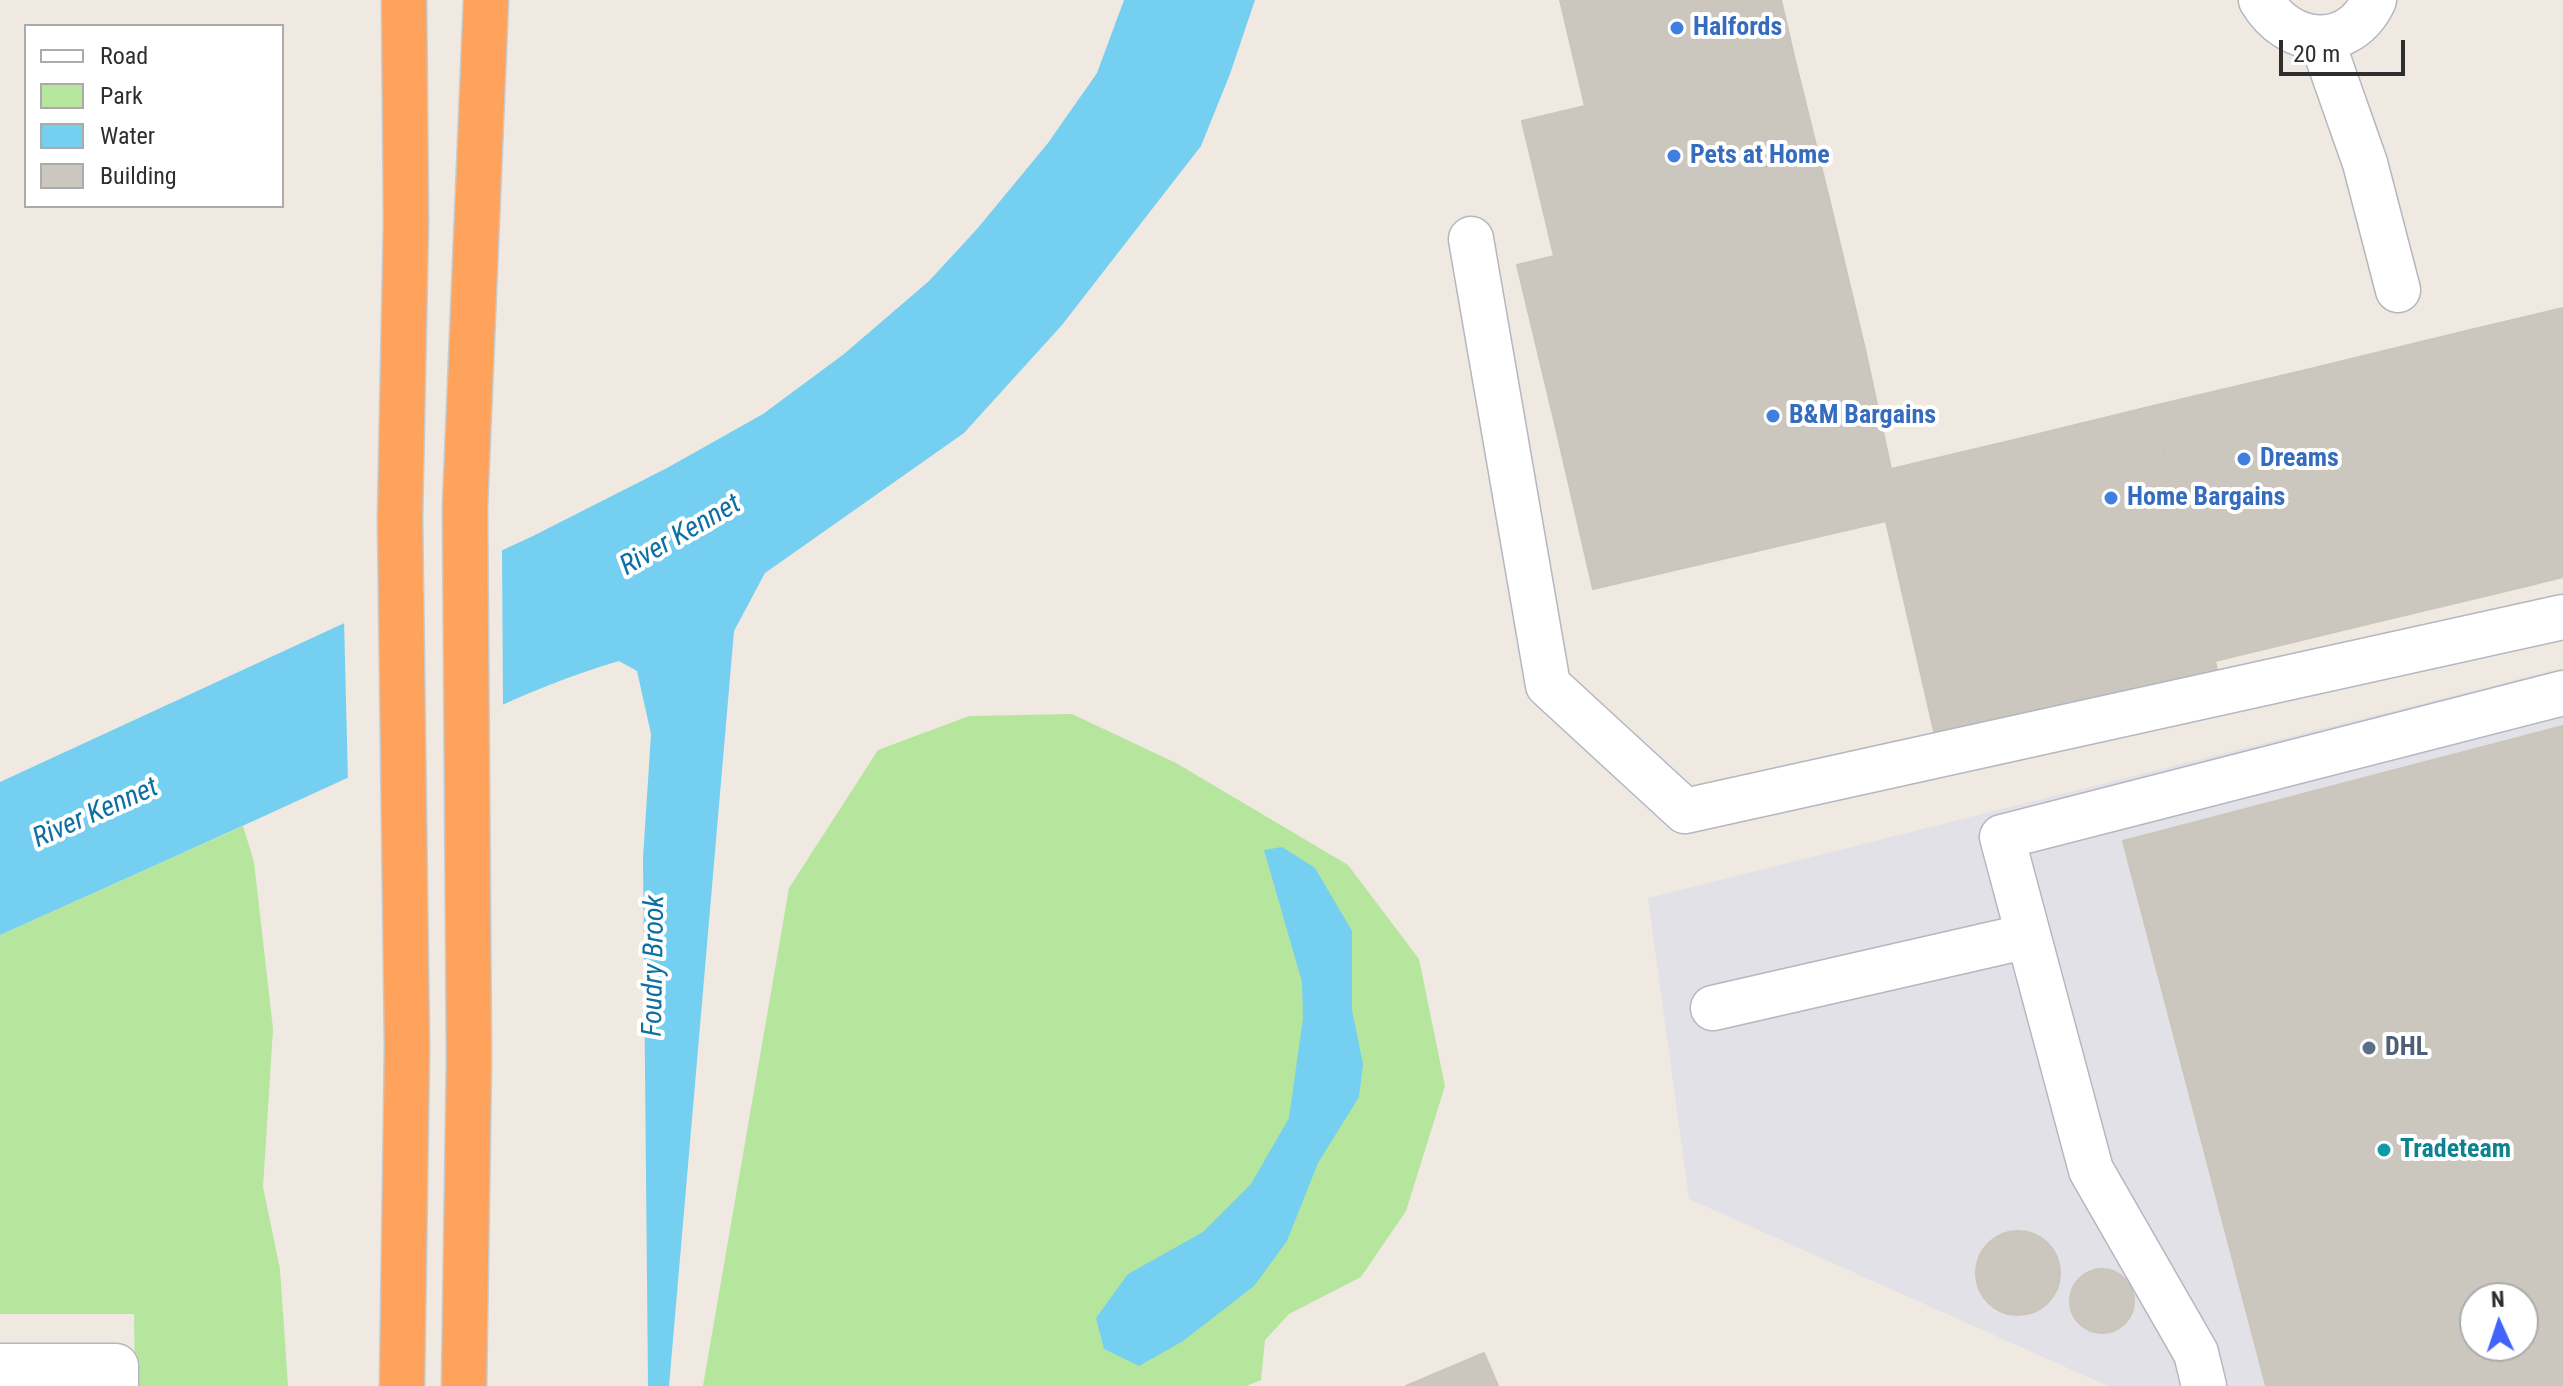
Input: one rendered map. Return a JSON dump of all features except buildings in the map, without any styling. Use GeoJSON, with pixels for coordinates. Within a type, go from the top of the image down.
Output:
{"type":"FeatureCollection","features":[{"type":"Feature","properties":{"kind":"highway"},"geometry":{"type":"LineString","coordinates":[[402,1386],[407,1047],[400,518],[406,221],[404,0]]}},
{"type":"Feature","properties":{"kind":"highway"},"geometry":{"type":"LineString","coordinates":[[464,1386],[469,1060],[465,507],[486,0]]}},
{"type":"Feature","properties":{"kind":"street"},"geometry":{"type":"LineString","coordinates":[[2261,0],[2271,16],[2285,28],[2302,36],[2321,38],[2339,34],[2356,25],[2381,4]]}},
{"type":"Feature","properties":{"kind":"street"},"geometry":{"type":"LineString","coordinates":[[2321,38],[2365,163],[2398,290]]}},
{"type":"Feature","properties":{"kind":"street"},"geometry":{"type":"LineString","coordinates":[[1471,239],[1548,685],[1685,811],[2563,617]]}},
{"type":"Feature","properties":{"kind":"street"},"geometry":{"type":"LineString","coordinates":[[2204,1386],[2196,1353],[2091,1170],[2002,837],[2563,693]]}},
{"type":"Feature","properties":{"kind":"street"},"geometry":{"type":"LineString","coordinates":[[1713,1008],[2028,936]]}},
{"type":"Feature","properties":{"kind":"street"},"geometry":{"type":"LineString","coordinates":[[0,1366],[116,1366],[116,1386]]}},
{"type":"Feature","properties":{"kind":"shaded area"},"geometry":{"type":"Polygon","coordinates":[[[2563,668],[2563,1386],[2108,1386],[1689,1199],[1648,898],[2563,668]]]}},
{"type":"Feature","properties":{"kind":"green space"},"geometry":{"type":"Polygon","coordinates":[[[1072,714],[1176,763],[1348,865],[1419,959],[1445,1086],[1406,1211],[1361,1277],[1289,1314],[1265,1340],[1261,1380],[1246,1386],[703,1386],[789,888],[878,750],[969,716],[1072,714]]]}},
{"type":"Feature","properties":{"kind":"green space"},"geometry":{"type":"Polygon","coordinates":[[[243,826],[254,862],[273,1029],[263,1187],[280,1269],[288,1386],[135,1386],[134,1314],[0,1314],[0,935],[243,826]]]}},
{"type":"Feature","properties":{"kind":"water"},"geometry":{"type":"Polygon","coordinates":[[[1124,0],[1255,0],[1201,146],[1062,325],[964,433],[765,573],[734,631],[669,1386],[648,1386],[643,858],[651,734],[637,671],[619,661],[548,685],[0,935],[0,782],[533,536],[667,468],[763,414],[844,354],[929,281],[977,229],[1048,143],[1097,73],[1124,0]]]}},
{"type":"Feature","properties":{"kind":"water"},"geometry":{"type":"Polygon","coordinates":[[[1282,847],[1315,868],[1352,931],[1352,1010],[1363,1064],[1359,1097],[1318,1163],[1287,1241],[1254,1286],[1183,1341],[1139,1366],[1104,1349],[1096,1318],[1128,1274],[1203,1232],[1251,1184],[1289,1118],[1303,1018],[1302,982],[1264,850],[1282,847]]]}},
{"type":"Feature","properties":{"kind":"pier"},"geometry":{"type":"Polygon","coordinates":[[[502,546],[503,707],[348,782],[344,620],[502,546]]]}},
{"type":"Feature","properties":{"kind":"place","name":"Halfords"},"geometry":{"type":"Point","coordinates":[1677,28]}},
{"type":"Feature","properties":{"kind":"place","name":"Pets at Home"},"geometry":{"type":"Point","coordinates":[1674,156]}},
{"type":"Feature","properties":{"kind":"place","name":"B&M Bargains"},"geometry":{"type":"Point","coordinates":[1773,416]}},
{"type":"Feature","properties":{"kind":"place","name":"Dreams"},"geometry":{"type":"Point","coordinates":[2244,459]}},
{"type":"Feature","properties":{"kind":"place","name":"Home Bargains"},"geometry":{"type":"Point","coordinates":[2111,498]}},
{"type":"Feature","properties":{"kind":"place","name":"DHL"},"geometry":{"type":"Point","coordinates":[2369,1048]}},
{"type":"Feature","properties":{"kind":"place","name":"Tradeteam"},"geometry":{"type":"Point","coordinates":[2384,1150]}},
{"type":"Feature","properties":{"kind":"water label","name":"River Kennet"},"geometry":{"type":"Point","coordinates":[681,536]}},
{"type":"Feature","properties":{"kind":"water label","name":"River Kennet"},"geometry":{"type":"Point","coordinates":[96,814]}},
{"type":"Feature","properties":{"kind":"water label","name":"Foudry Brook"},"geometry":{"type":"Point","coordinates":[655,966]}}]}
